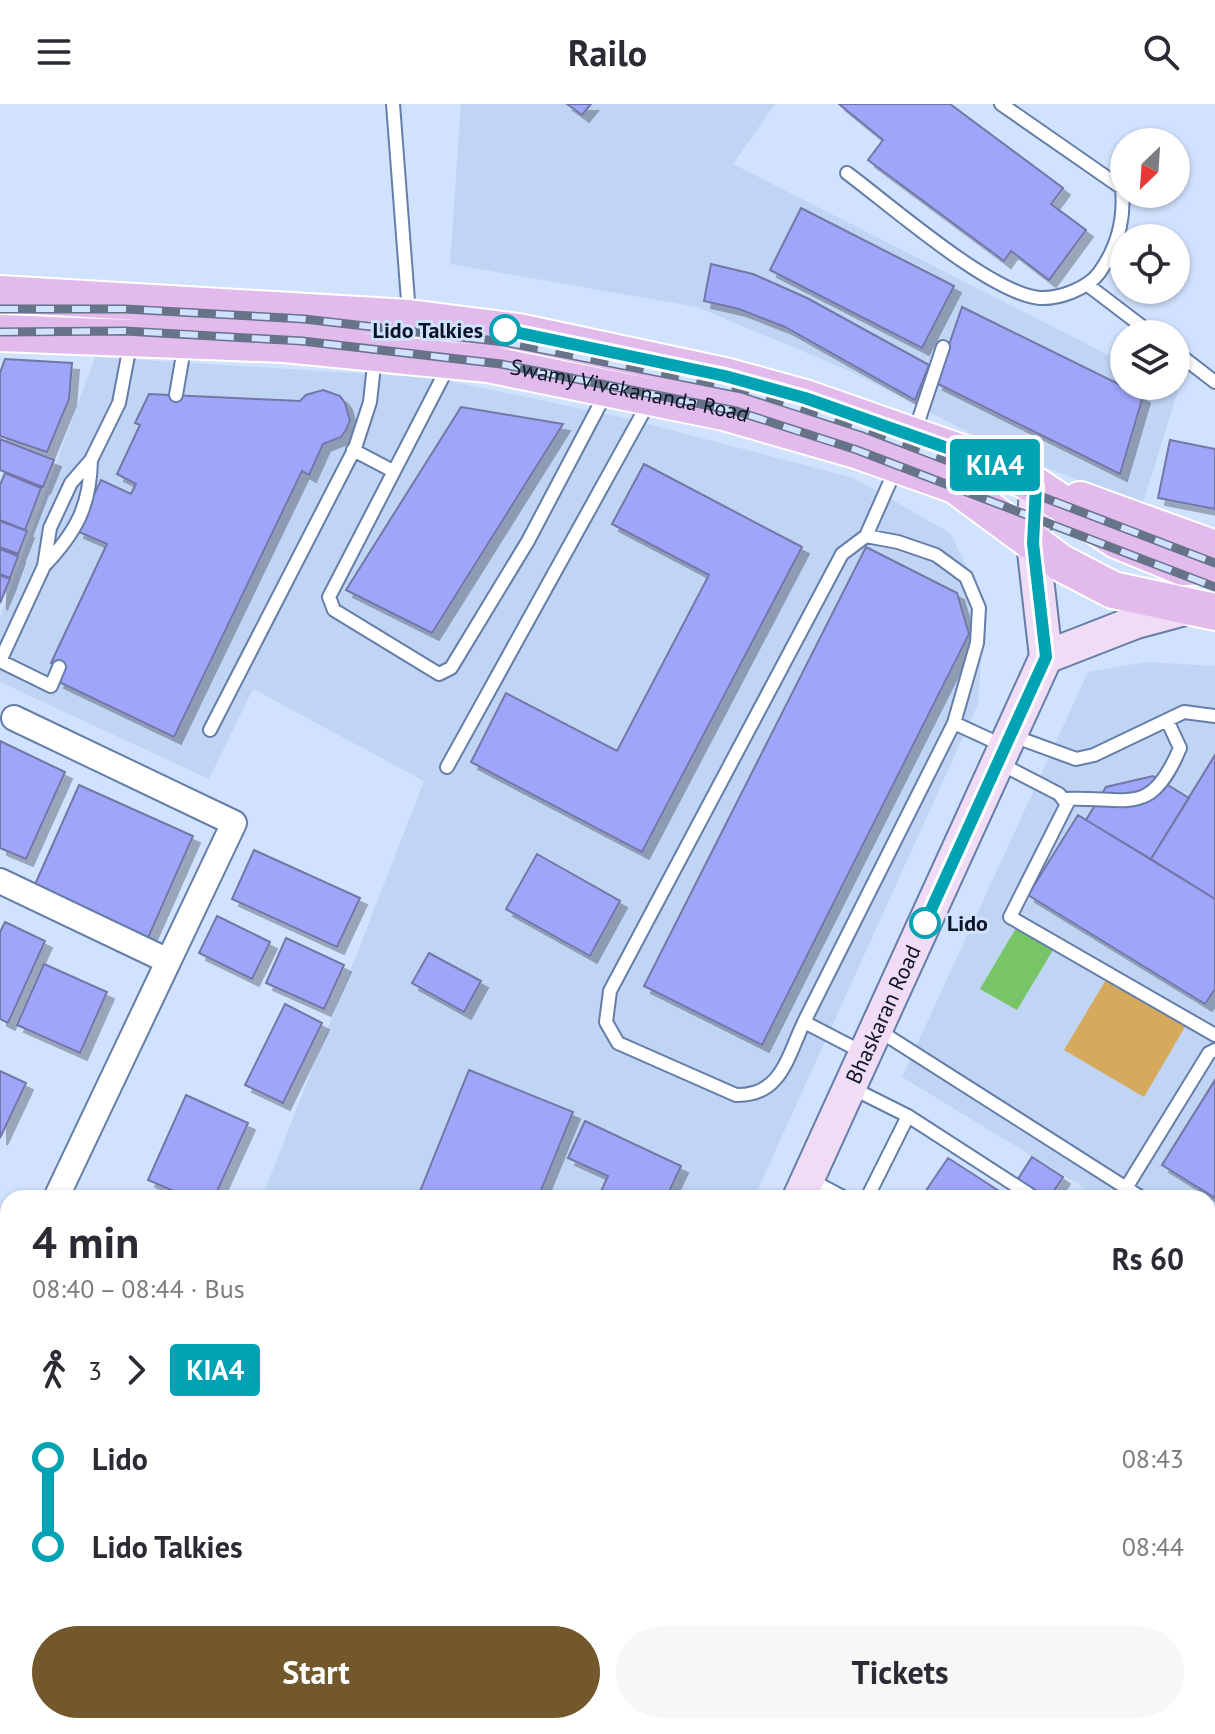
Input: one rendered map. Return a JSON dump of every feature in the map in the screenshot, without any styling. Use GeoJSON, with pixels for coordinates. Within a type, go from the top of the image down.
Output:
{"type":"FeatureCollection","features":[{"type":"Feature","properties":{"kind":"main road","name":"Swamy Vivekananda Road"},"geometry":{"type":"LineString","coordinates":[[0,294],[409,318],[519,332],[725,376],[805,398],[990,463],[1036,486],[1117,540],[1183,567],[1215,566]]}},
{"type":"Feature","properties":{"kind":"main road","name":"Swamy Vivekananda Road"},"geometry":{"type":"LineString","coordinates":[[2,338],[132,337],[451,360],[488,364],[724,412],[955,485],[1061,563],[1113,590],[1202,610]]}},
{"type":"Feature","properties":{"kind":"main road","name":"Swamy Vivekananda Road"},"geometry":{"type":"LineString","coordinates":[[1036,486],[1215,549]]}},
{"type":"Feature","properties":{"kind":"main road"},"geometry":{"type":"LineString","coordinates":[[1036,486],[1033,543],[1046,657],[1136,622],[1202,610]]}},
{"type":"Feature","properties":{"kind":"main road","name":"Bhaskaran Road"},"geometry":{"type":"LineString","coordinates":[[803,1188],[1046,657]]}},
{"type":"Feature","properties":{"kind":"street"},"geometry":{"type":"LineString","coordinates":[[14,718],[234,823],[60,1190]]}},
{"type":"Feature","properties":{"kind":"street"},"geometry":{"type":"LineString","coordinates":[[0,881],[168,961]]}},
{"type":"Feature","properties":{"kind":"lane"},"geometry":{"type":"LineString","coordinates":[[393,104],[409,318]]}},
{"type":"Feature","properties":{"kind":"lane"},"geometry":{"type":"LineString","coordinates":[[847,173],[996,283],[1040,298],[1089,286],[1109,259],[1118,238],[1125,214],[1122,188],[1001,104]]}},
{"type":"Feature","properties":{"kind":"lane"},"geometry":{"type":"LineString","coordinates":[[1089,286],[1134,320]]}},
{"type":"Feature","properties":{"kind":"lane"},"geometry":{"type":"LineString","coordinates":[[59,667],[51,686],[0,661],[44,566],[55,517],[71,483],[91,460],[119,403],[132,337]]}},
{"type":"Feature","properties":{"kind":"lane"},"geometry":{"type":"LineString","coordinates":[[176,395],[185,340]]}},
{"type":"Feature","properties":{"kind":"lane"},"geometry":{"type":"LineString","coordinates":[[914,434],[943,347]]}},
{"type":"Feature","properties":{"kind":"lane"},"geometry":{"type":"LineString","coordinates":[[210,730],[353,450],[370,402],[375,353]]}},
{"type":"Feature","properties":{"kind":"lane"},"geometry":{"type":"LineString","coordinates":[[451,360],[331,591],[329,604],[444,674],[528,541],[608,388]]}},
{"type":"Feature","properties":{"kind":"lane"},"geometry":{"type":"LineString","coordinates":[[1190,363],[1215,382]]}},
{"type":"Feature","properties":{"kind":"lane"},"geometry":{"type":"LineString","coordinates":[[447,767],[652,397]]}},
{"type":"Feature","properties":{"kind":"lane"},"geometry":{"type":"LineString","coordinates":[[353,450],[393,471]]}},
{"type":"Feature","properties":{"kind":"lane"},"geometry":{"type":"LineString","coordinates":[[44,566],[70,537],[90,492],[91,460]]}},
{"type":"Feature","properties":{"kind":"lane"},"geometry":{"type":"LineString","coordinates":[[866,536],[898,542],[936,555],[966,577],[979,608],[977,643],[954,723],[774,1084],[756,1095],[736,1095],[618,1043],[606,1022],[610,991],[842,554],[866,536],[897,466]]}},
{"type":"Feature","properties":{"kind":"lane"},"geometry":{"type":"LineString","coordinates":[[1003,748],[1076,759],[1094,755],[1184,712],[1215,716]]}},
{"type":"Feature","properties":{"kind":"lane"},"geometry":{"type":"LineString","coordinates":[[954,723],[1003,748],[1064,799],[1133,801],[1158,790],[1180,748],[1167,720]]}},
{"type":"Feature","properties":{"kind":"lane"},"geometry":{"type":"LineString","coordinates":[[1064,799],[1065,812],[1010,917],[1215,1035]]}},
{"type":"Feature","properties":{"kind":"lane"},"geometry":{"type":"LineString","coordinates":[[804,1022],[871,1041],[1129,1190]]}},
{"type":"Feature","properties":{"kind":"lane"},"geometry":{"type":"LineString","coordinates":[[1126,1188],[1209,1053],[1215,1050]]}},
{"type":"Feature","properties":{"kind":"lane"},"geometry":{"type":"LineString","coordinates":[[850,1087],[908,1116],[1023,1190]]}},
{"type":"Feature","properties":{"kind":"lane"},"geometry":{"type":"LineString","coordinates":[[871,1190],[908,1116]]}},
{"type":"Feature","properties":{"kind":"shaded area"},"geometry":{"type":"Polygon","coordinates":[[[461,104],[775,104],[733,164],[1110,356],[1110,400],[1175,400],[1142,506],[999,448],[850,371],[697,307],[450,264],[461,104]]]}},
{"type":"Feature","properties":{"kind":"shaded area"},"geometry":{"type":"Polygon","coordinates":[[[95,357],[435,378],[625,418],[854,478],[950,533],[985,604],[978,704],[758,1190],[265,1190],[424,781],[253,689],[209,779],[0,682],[0,617],[95,357]]]}},
{"type":"Feature","properties":{"kind":"shaded area"},"geometry":{"type":"Polygon","coordinates":[[[1146,662],[1215,666],[1215,1190],[1088,1190],[902,1077],[1088,672],[1146,662]]]}},
{"type":"Feature","properties":{"kind":"shaded area"},"geometry":{"type":"Polygon","coordinates":[[[1016,928],[1053,950],[1017,1010],[980,989],[1016,928]]]}},
{"type":"Feature","properties":{"kind":"shaded area"},"geometry":{"type":"Polygon","coordinates":[[[1110,973],[1189,1020],[1144,1097],[1064,1050],[1110,973]]]}},
{"type":"Feature","properties":{"kind":"building"},"geometry":{"type":"Polygon","coordinates":[[[567,104],[591,104],[582,115],[567,104]]]}},
{"type":"Feature","properties":{"kind":"building"},"geometry":{"type":"Polygon","coordinates":[[[839,104],[950,104],[1063,188],[1051,204],[1086,230],[1049,280],[1011,251],[1004,261],[868,160],[883,140],[839,104]]]}},
{"type":"Feature","properties":{"kind":"building"},"geometry":{"type":"Polygon","coordinates":[[[801,208],[954,286],[922,348],[770,270],[801,208]]]}},
{"type":"Feature","properties":{"kind":"building"},"geometry":{"type":"Polygon","coordinates":[[[711,264],[753,274],[807,298],[929,365],[915,400],[785,327],[739,309],[704,301],[711,264]]]}},
{"type":"Feature","properties":{"kind":"building"},"geometry":{"type":"Polygon","coordinates":[[[962,307],[1110,380],[1110,400],[1142,400],[1120,474],[936,383],[962,307]]]}},
{"type":"Feature","properties":{"kind":"building"},"geometry":{"type":"Polygon","coordinates":[[[5,359],[72,363],[69,399],[47,452],[0,436],[0,373],[5,359]]]}},
{"type":"Feature","properties":{"kind":"building"},"geometry":{"type":"Polygon","coordinates":[[[323,390],[340,396],[350,421],[341,437],[323,444],[309,475],[302,471],[174,737],[57,681],[63,668],[51,663],[107,544],[77,531],[101,480],[131,494],[136,484],[117,474],[140,425],[135,423],[149,394],[300,401],[306,395],[323,390]]]}},
{"type":"Feature","properties":{"kind":"building"},"geometry":{"type":"Polygon","coordinates":[[[461,407],[563,424],[432,633],[346,590],[461,407]]]}},
{"type":"Feature","properties":{"kind":"building"},"geometry":{"type":"Polygon","coordinates":[[[0,439],[54,460],[43,487],[0,470],[0,439]]]}},
{"type":"Feature","properties":{"kind":"building"},"geometry":{"type":"Polygon","coordinates":[[[1170,440],[1215,449],[1215,509],[1158,498],[1170,440]]]}},
{"type":"Feature","properties":{"kind":"building"},"geometry":{"type":"Polygon","coordinates":[[[644,464],[802,547],[642,852],[471,762],[506,693],[617,751],[709,575],[612,524],[644,464]]]}},
{"type":"Feature","properties":{"kind":"building"},"geometry":{"type":"Polygon","coordinates":[[[5,473],[41,488],[25,530],[0,520],[0,485],[5,473]]]}},
{"type":"Feature","properties":{"kind":"building"},"geometry":{"type":"Polygon","coordinates":[[[0,521],[27,531],[18,554],[0,547],[0,521]]]}},
{"type":"Feature","properties":{"kind":"building"},"geometry":{"type":"Polygon","coordinates":[[[866,547],[957,593],[969,634],[762,1045],[644,986],[866,547]]]}},
{"type":"Feature","properties":{"kind":"building"},"geometry":{"type":"Polygon","coordinates":[[[0,549],[18,556],[10,578],[0,574],[0,549]]]}},
{"type":"Feature","properties":{"kind":"building"},"geometry":{"type":"Polygon","coordinates":[[[0,575],[10,579],[0,603],[0,575]]]}},
{"type":"Feature","properties":{"kind":"building"},"geometry":{"type":"Polygon","coordinates":[[[0,741],[65,772],[26,859],[0,848],[0,741]]]}},
{"type":"Feature","properties":{"kind":"building"},"geometry":{"type":"Polygon","coordinates":[[[1215,755],[1215,899],[1151,859],[1215,755]]]}},
{"type":"Feature","properties":{"kind":"building"},"geometry":{"type":"Polygon","coordinates":[[[1153,776],[1189,798],[1151,859],[1086,820],[1106,787],[1153,776]]]}},
{"type":"Feature","properties":{"kind":"building"},"geometry":{"type":"Polygon","coordinates":[[[79,785],[193,836],[147,940],[33,889],[79,785]]]}},
{"type":"Feature","properties":{"kind":"building"},"geometry":{"type":"Polygon","coordinates":[[[1078,815],[1215,899],[1215,989],[1205,1004],[1028,895],[1078,815]]]}},
{"type":"Feature","properties":{"kind":"building"},"geometry":{"type":"Polygon","coordinates":[[[254,850],[360,898],[337,947],[232,899],[254,850]]]}},
{"type":"Feature","properties":{"kind":"building"},"geometry":{"type":"Polygon","coordinates":[[[537,854],[620,901],[590,956],[506,909],[537,854]]]}},
{"type":"Feature","properties":{"kind":"building"},"geometry":{"type":"Polygon","coordinates":[[[217,916],[270,942],[252,979],[199,953],[217,916]]]}},
{"type":"Feature","properties":{"kind":"building"},"geometry":{"type":"Polygon","coordinates":[[[5,922],[45,941],[8,1023],[0,1019],[0,932],[5,922]]]}},
{"type":"Feature","properties":{"kind":"building"},"geometry":{"type":"Polygon","coordinates":[[[286,938],[344,965],[324,1009],[266,983],[286,938]]]}},
{"type":"Feature","properties":{"kind":"building"},"geometry":{"type":"Polygon","coordinates":[[[429,953],[481,981],[464,1012],[412,983],[429,953]]]}},
{"type":"Feature","properties":{"kind":"building"},"geometry":{"type":"Polygon","coordinates":[[[44,964],[107,992],[80,1053],[17,1025],[44,964]]]}},
{"type":"Feature","properties":{"kind":"building"},"geometry":{"type":"Polygon","coordinates":[[[285,1004],[322,1023],[283,1103],[245,1085],[285,1004]]]}},
{"type":"Feature","properties":{"kind":"building"},"geometry":{"type":"Polygon","coordinates":[[[469,1070],[573,1112],[541,1190],[421,1190],[469,1070]]]}},
{"type":"Feature","properties":{"kind":"building"},"geometry":{"type":"Polygon","coordinates":[[[0,1071],[26,1083],[0,1138],[0,1071]]]}},
{"type":"Feature","properties":{"kind":"building"},"geometry":{"type":"Polygon","coordinates":[[[1215,1080],[1215,1190],[1202,1190],[1162,1165],[1215,1080]]]}},
{"type":"Feature","properties":{"kind":"building"},"geometry":{"type":"Polygon","coordinates":[[[186,1095],[248,1123],[218,1190],[171,1190],[148,1180],[186,1095]]]}},
{"type":"Feature","properties":{"kind":"building"},"geometry":{"type":"Polygon","coordinates":[[[585,1121],[681,1166],[670,1190],[602,1190],[608,1176],[568,1158],[585,1121]]]}},
{"type":"Feature","properties":{"kind":"building"},"geometry":{"type":"Polygon","coordinates":[[[1032,1157],[1063,1177],[1054,1190],[1011,1190],[1032,1157]]]}},
{"type":"Feature","properties":{"kind":"building"},"geometry":{"type":"Polygon","coordinates":[[[948,1158],[998,1190],[926,1190],[948,1158]]]}},
{"type":"Feature","properties":{"kind":"railway"},"geometry":{"type":"LineString","coordinates":[[0,309],[125,309],[304,319],[505,342],[742,389],[865,429],[1215,563]]}},
{"type":"Feature","properties":{"kind":"railway"},"geometry":{"type":"LineString","coordinates":[[0,332],[125,331],[302,341],[501,364],[736,411],[857,450],[1215,587]]}},
{"type":"Feature","properties":{"kind":"bus line","name":"KIA4"},"geometry":{"type":"LineString","coordinates":[[505,330],[725,376],[805,398],[914,434],[990,463],[1036,486],[1033,543],[1046,657],[925,923]]}},
{"type":"Feature","properties":{"kind":"place","name":"Lido Talkies"},"geometry":{"type":"Point","coordinates":[505,330]}},
{"type":"Feature","properties":{"kind":"place","name":"Lido"},"geometry":{"type":"Point","coordinates":[925,923]}}]}
